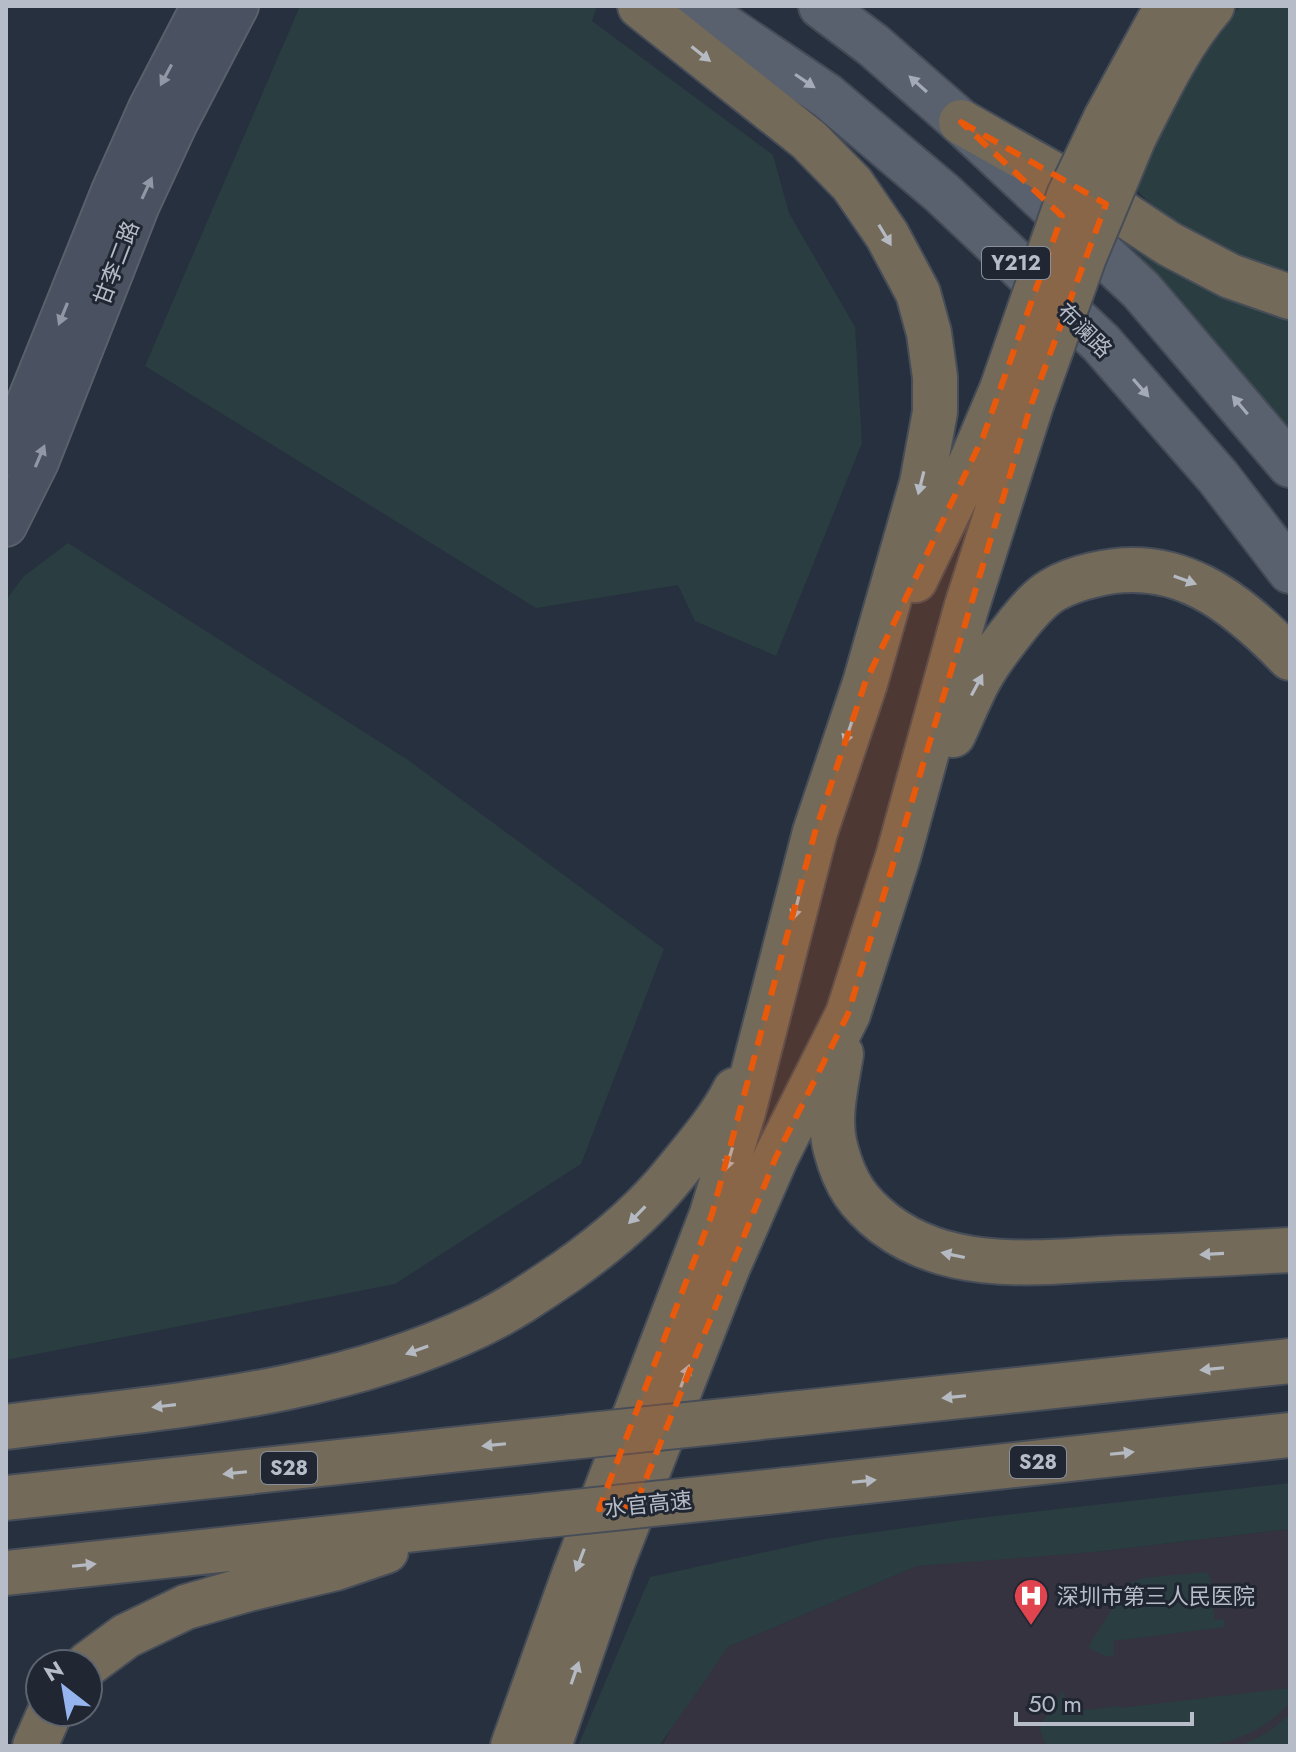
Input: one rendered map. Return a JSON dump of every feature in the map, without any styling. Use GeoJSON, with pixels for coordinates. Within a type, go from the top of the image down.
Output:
{"type":"FeatureCollection","features":[{"type":"Feature","properties":{"kind":"highway"},"geometry":{"type":"LineString","coordinates":[[513,1746],[575,1572],[712,1214],[743,1112],[815,832],[865,683],[922,483],[935,412],[935,377],[929,333],[918,293],[887,235],[852,184],[809,140],[640,6]]}},
{"type":"Feature","properties":{"kind":"highway"},"geometry":{"type":"LineString","coordinates":[[865,683],[963,481],[1017,397],[1084,257],[1120,127],[1158,23],[1169,6]]}},
{"type":"Feature","properties":{"kind":"highway"},"geometry":{"type":"LineString","coordinates":[[1120,127],[1163,81],[1195,25],[1212,6]]}},
{"type":"Feature","properties":{"kind":"highway"},"geometry":{"type":"LineString","coordinates":[[961,122],[1125,215],[1181,251],[1230,276],[1290,297]]}},
{"type":"Feature","properties":{"kind":"highway"},"geometry":{"type":"LineString","coordinates":[[1017,397],[966,609],[898,857],[848,1014],[831,1113],[835,1148],[848,1184],[866,1209],[896,1232],[933,1251],[975,1260],[1026,1263],[1290,1250]]}},
{"type":"Feature","properties":{"kind":"highway"},"geometry":{"type":"LineString","coordinates":[[898,857],[977,682],[1030,609],[1052,590],[1114,569],[1150,570],[1190,580],[1230,603],[1290,658]]}},
{"type":"Feature","properties":{"kind":"highway"},"geometry":{"type":"LineString","coordinates":[[6,1427],[257,1394],[376,1366],[480,1325],[535,1293],[581,1261],[624,1228],[663,1188],[729,1102],[770,1010]]}},
{"type":"Feature","properties":{"kind":"highway"},"geometry":{"type":"LineString","coordinates":[[549,1746],[612,1563],[727,1269],[776,1157],[848,1014]]}},
{"type":"Feature","properties":{"kind":"highway","name":"S28"},"geometry":{"type":"LineString","coordinates":[[6,1498],[1290,1361]]}},
{"type":"Feature","properties":{"kind":"highway","name":"水官高速"},"geometry":{"type":"LineString","coordinates":[[6,1573],[1290,1435]]}},
{"type":"Feature","properties":{"kind":"highway"},"geometry":{"type":"LineString","coordinates":[[104,1652],[126,1636],[186,1607],[336,1568],[464,1525]]}},
{"type":"Feature","properties":{"kind":"main road","name":"甘李二路"},"geometry":{"type":"LineString","coordinates":[[6,455],[112,191],[149,108],[202,6]]}},
{"type":"Feature","properties":{"kind":"main road","name":"甘李二路"},"geometry":{"type":"LineString","coordinates":[[6,526],[38,462],[139,205],[177,123],[238,6]]}},
{"type":"Feature","properties":{"kind":"main road","name":"布澜路"},"geometry":{"type":"LineString","coordinates":[[694,6],[827,96],[942,193],[1101,343],[1218,477],[1290,571]]}},
{"type":"Feature","properties":{"kind":"main road","name":"Y212"},"geometry":{"type":"LineString","coordinates":[[821,6],[873,45],[961,122],[1141,290],[1290,465]]}},
{"type":"Feature","properties":{"kind":"highlighted area"},"geometry":{"type":"Polygon","coordinates":[[[961,122],[1106,204],[1031,405],[848,1014],[776,1157],[635,1506],[599,1509],[712,1214],[815,832],[865,683],[983,437],[1062,216],[961,122]]]}},
{"type":"Feature","properties":{"kind":"shaded area"},"geometry":{"type":"Polygon","coordinates":[[[300,6],[597,6],[592,21],[773,155],[789,213],[855,327],[862,443],[776,656],[695,621],[678,585],[536,608],[145,366],[300,6]]]}},
{"type":"Feature","properties":{"kind":"shaded area"},"geometry":{"type":"Polygon","coordinates":[[[1242,6],[1290,6],[1290,270],[1259,267],[1196,245],[1135,189],[1151,140],[1217,28],[1242,6]]]}},
{"type":"Feature","properties":{"kind":"shaded area"},"geometry":{"type":"Polygon","coordinates":[[[1124,245],[1196,283],[1270,302],[1290,303],[1290,442],[1124,245]]]}},
{"type":"Feature","properties":{"kind":"shaded area"},"geometry":{"type":"Polygon","coordinates":[[[68,543],[408,760],[664,949],[581,1164],[395,1284],[6,1360],[6,600],[24,576],[68,543]]]}},
{"type":"Feature","properties":{"kind":"shaded area"},"geometry":{"type":"Polygon","coordinates":[[[1290,1483],[1290,1529],[1095,1552],[917,1566],[728,1647],[659,1746],[578,1746],[650,1577],[825,1539],[970,1519],[1290,1483]]]}},
{"type":"Feature","properties":{"kind":"shaded area","name":"深圳市第三人民医院"},"geometry":{"type":"Polygon","coordinates":[[[1290,1529],[1290,1746],[662,1746],[682,1708],[728,1647],[917,1566],[1005,1555],[1095,1552],[1290,1529]]]}},
{"type":"Feature","properties":{"kind":"shaded area"},"geometry":{"type":"Polygon","coordinates":[[[1209,1574],[1215,1620],[1224,1619],[1225,1627],[1113,1641],[1114,1655],[1107,1657],[1089,1648],[1128,1584],[1142,1578],[1209,1574]]]}},
{"type":"Feature","properties":{"kind":"shaded area"},"geometry":{"type":"Polygon","coordinates":[[[1290,1688],[1290,1703],[1271,1720],[1240,1737],[1217,1744],[1046,1746],[1040,1730],[1041,1723],[1063,1690],[1067,1712],[1290,1688]]]}},
{"type":"Feature","properties":{"kind":"shaded area"},"geometry":{"type":"Polygon","coordinates":[[[1290,1714],[1290,1746],[1240,1746],[1267,1733],[1290,1714]]]}},
{"type":"Feature","properties":{"kind":"place","name":"深圳市第三人民医院"},"geometry":{"type":"Point","coordinates":[1031,1627]}}]}
